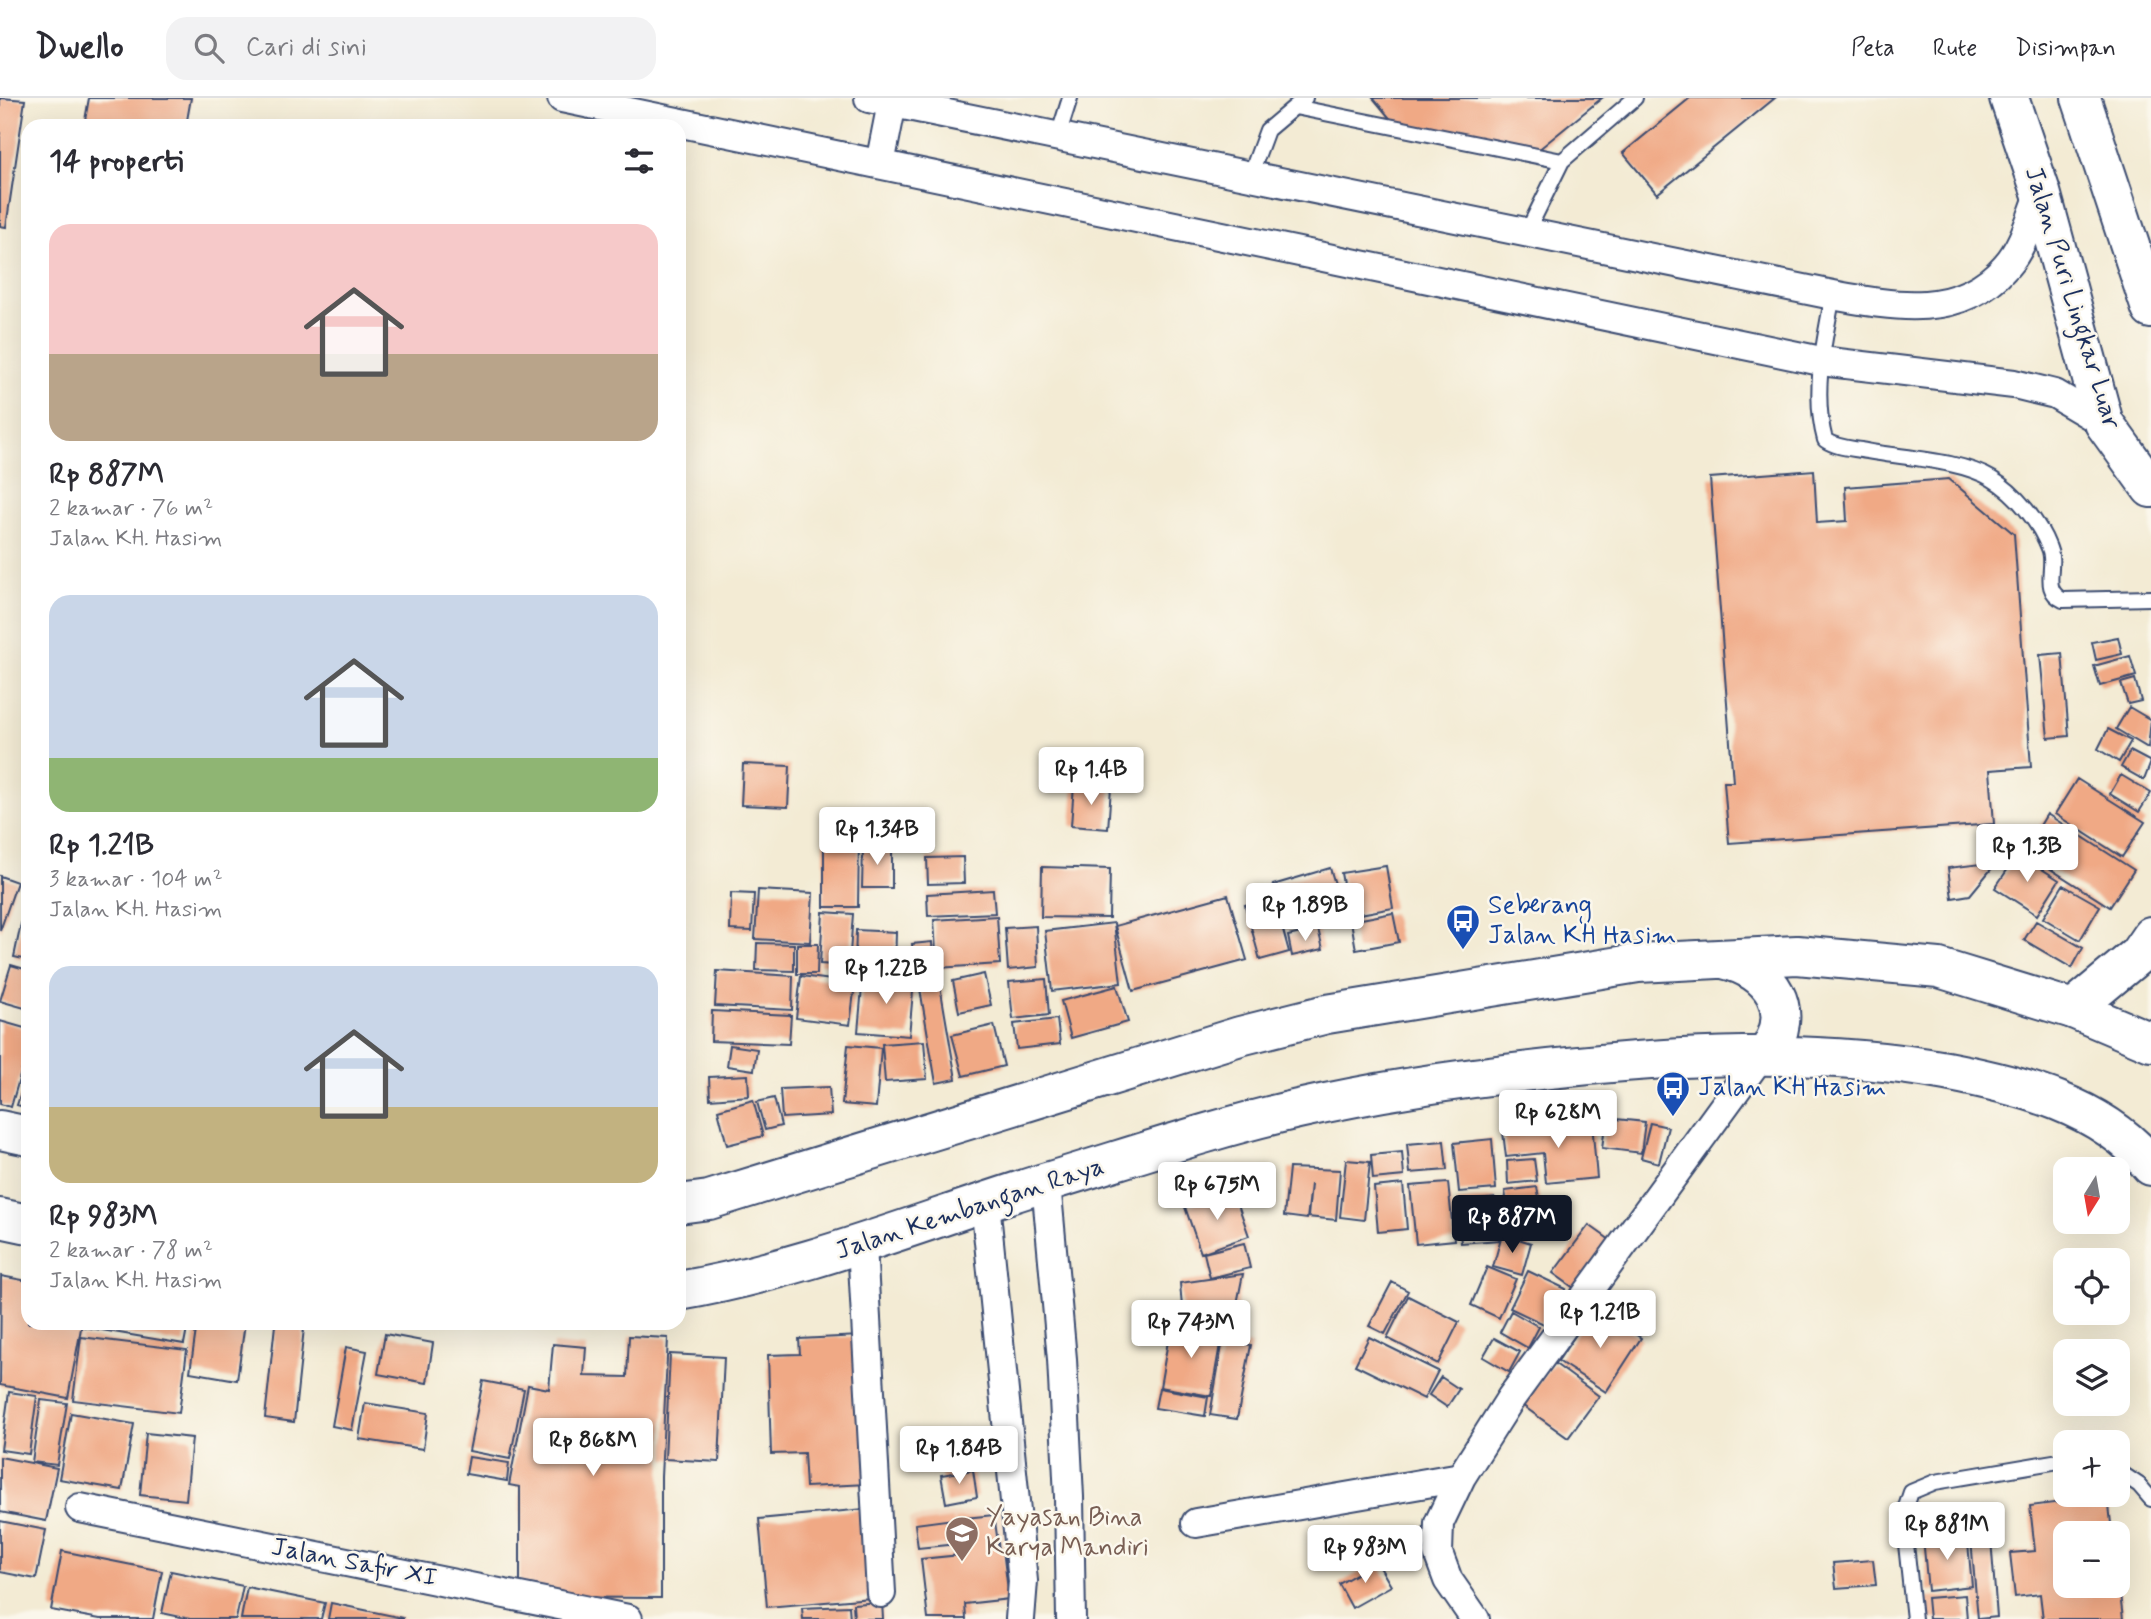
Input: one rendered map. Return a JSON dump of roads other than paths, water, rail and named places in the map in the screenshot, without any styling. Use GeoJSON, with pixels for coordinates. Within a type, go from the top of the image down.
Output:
{"type":"FeatureCollection","features":[{"type":"Feature","properties":{"kind":"main road","name":"Jalan Puri Lingkar Luar"},"geometry":{"type":"LineString","coordinates":[[2009,98],[2041,192],[2104,423],[2151,488]]}},
{"type":"Feature","properties":{"kind":"main road"},"geometry":{"type":"LineString","coordinates":[[2081,98],[2151,309]]}},
{"type":"Feature","properties":{"kind":"main road"},"geometry":{"type":"LineString","coordinates":[[2073,1009],[2138,955],[2151,936]]}},
{"type":"Feature","properties":{"kind":"main road"},"geometry":{"type":"LineString","coordinates":[[686,1203],[709,1200],[1240,1036],[1327,1014],[1638,963],[1797,955],[1939,968],[2073,1009],[2151,1042]]}},
{"type":"Feature","properties":{"kind":"main road"},"geometry":{"type":"LineString","coordinates":[[1717,957],[1739,962],[1770,985],[1783,1013],[1778,1039],[1765,1054]]}},
{"type":"Feature","properties":{"kind":"main road","name":"Jalan Kembangan Raya"},"geometry":{"type":"LineString","coordinates":[[686,1290],[743,1280],[862,1245],[985,1202],[1295,1110],[1459,1077],[1666,1057],[1765,1054],[1916,1066],[1995,1080],[2078,1108],[2137,1148],[2151,1166]]}},
{"type":"Feature","properties":{"kind":"main road"},"geometry":{"type":"LineString","coordinates":[[0,1130],[21,1134]]}},
{"type":"Feature","properties":{"kind":"main road"},"geometry":{"type":"LineString","coordinates":[[0,1218],[21,1222]]}},
{"type":"Feature","properties":{"kind":"street"},"geometry":{"type":"LineString","coordinates":[[562,98],[663,119]]}},
{"type":"Feature","properties":{"kind":"street"},"geometry":{"type":"LineString","coordinates":[[880,164],[881,100],[944,105],[1059,136],[1250,176],[1833,295],[1920,307],[1955,302],[1983,286],[2007,266],[2022,240],[2041,192]]}},
{"type":"Feature","properties":{"kind":"street"},"geometry":{"type":"LineString","coordinates":[[686,124],[1821,360],[1871,369],[2014,384],[2055,394],[2104,423]]}},
{"type":"Feature","properties":{"kind":"street"},"geometry":{"type":"LineString","coordinates":[[1475,1619],[1448,1580],[1438,1553],[1439,1523],[1461,1478],[1511,1398],[1714,1117],[1765,1054]]}},
{"type":"Feature","properties":{"kind":"street"},"geometry":{"type":"LineString","coordinates":[[1046,1183],[1063,1373],[1071,1619]]}},
{"type":"Feature","properties":{"kind":"street"},"geometry":{"type":"LineString","coordinates":[[985,1202],[1020,1542],[1023,1581],[1020,1619]]}},
{"type":"Feature","properties":{"kind":"street"},"geometry":{"type":"LineString","coordinates":[[862,1245],[881,1593]]}},
{"type":"Feature","properties":{"kind":"street"},"geometry":{"type":"LineString","coordinates":[[1196,1523],[1461,1478]]}},
{"type":"Feature","properties":{"kind":"street","name":"Jalan Safir XI"},"geometry":{"type":"LineString","coordinates":[[80,1508],[594,1616],[628,1619]]}},
{"type":"Feature","properties":{"kind":"lane"},"geometry":{"type":"LineString","coordinates":[[1059,136],[1070,98]]}},
{"type":"Feature","properties":{"kind":"lane"},"geometry":{"type":"LineString","coordinates":[[1527,232],[1562,161],[1635,98]]}},
{"type":"Feature","properties":{"kind":"lane"},"geometry":{"type":"LineString","coordinates":[[1250,176],[1267,130],[1300,102],[1562,161]]}},
{"type":"Feature","properties":{"kind":"lane"},"geometry":{"type":"LineString","coordinates":[[1833,295],[1821,360],[1818,411],[1825,440],[1889,456],[1955,467],[1991,478],[2022,505],[2042,533],[2051,551],[2050,589],[2055,596],[2063,600],[2151,598]]}},
{"type":"Feature","properties":{"kind":"lane"},"geometry":{"type":"LineString","coordinates":[[1914,1619],[1903,1516],[1911,1492],[1935,1482],[2053,1462]]}},
{"type":"Feature","properties":{"kind":"lane"},"geometry":{"type":"LineString","coordinates":[[2130,1479],[2151,1499]]}},
{"type":"Feature","properties":{"kind":"place","name":"Seberang Jalan KH Hasim"},"geometry":{"type":"Point","coordinates":[1463,951]}},
{"type":"Feature","properties":{"kind":"place","name":"Jalan KH Hasim"},"geometry":{"type":"Point","coordinates":[1673,1118]}},
{"type":"Feature","properties":{"kind":"place","name":"Yayasan Bina Karya Mandiri"},"geometry":{"type":"Point","coordinates":[962,1563]}}]}
